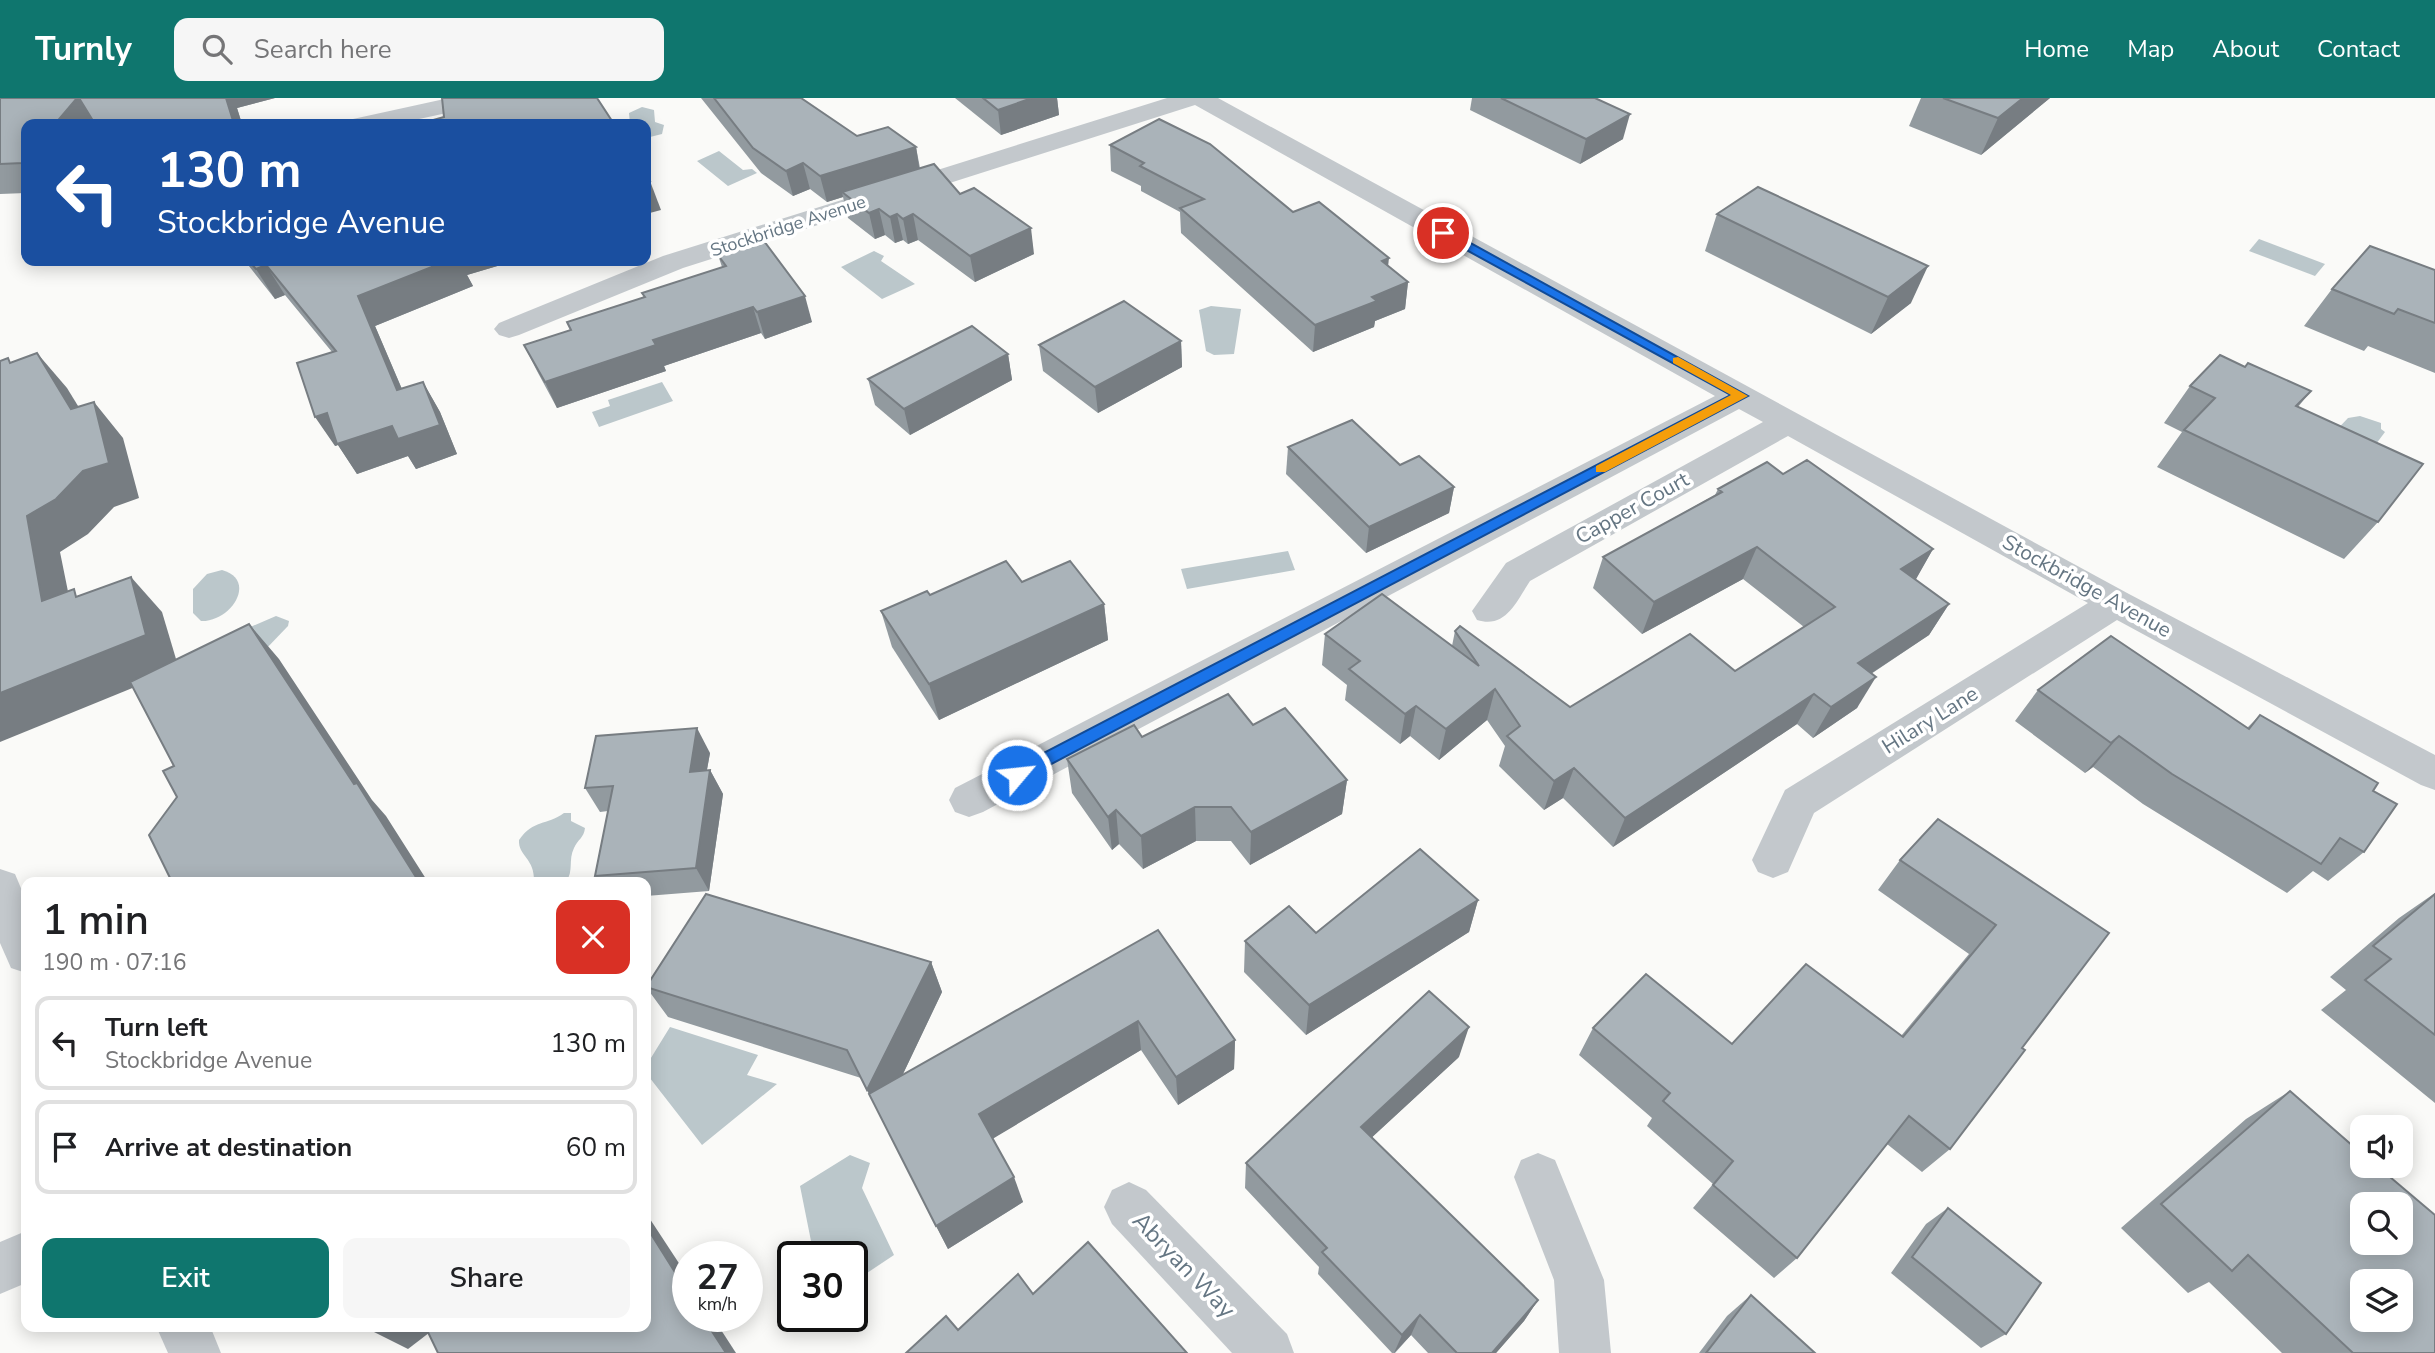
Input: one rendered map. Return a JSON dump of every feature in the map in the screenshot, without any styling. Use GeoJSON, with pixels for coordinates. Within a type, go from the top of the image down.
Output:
{"type":"FeatureCollection","features":[{"type":"Feature","properties":{"kind":"street"},"geometry":{"type":"LineString","coordinates":[[385,119],[484,98]]}},
{"type":"Feature","properties":{"kind":"street","name":"Stockbridge Avenue"},"geometry":{"type":"LineString","coordinates":[[509,329],[673,262],[1192,98]]}},
{"type":"Feature","properties":{"kind":"street","name":"Stockbridge Avenue"},"geometry":{"type":"LineString","coordinates":[[1200,98],[2116,603],[2435,774]]}},
{"type":"Feature","properties":{"kind":"street"},"geometry":{"type":"LineString","coordinates":[[969,800],[1741,396]]}},
{"type":"Feature","properties":{"kind":"street","name":"Capper Court"},"geometry":{"type":"LineString","coordinates":[[1490,611],[1518,572],[1789,422]]}},
{"type":"Feature","properties":{"kind":"street","name":"Hilary Lane"},"geometry":{"type":"LineString","coordinates":[[1773,860],[1799,802],[2116,603]]}},
{"type":"Feature","properties":{"kind":"street"},"geometry":{"type":"LineString","coordinates":[[0,887],[21,941]]}},
{"type":"Feature","properties":{"kind":"street"},"geometry":{"type":"LineString","coordinates":[[1538,1177],[1578,1280],[1585,1353]]}},
{"type":"Feature","properties":{"kind":"street","name":"Abryan Way"},"geometry":{"type":"LineString","coordinates":[[1129,1207],[1269,1353]]}},
{"type":"Feature","properties":{"kind":"street"},"geometry":{"type":"LineString","coordinates":[[0,1269],[21,1258]]}},
{"type":"Feature","properties":{"kind":"street"},"geometry":{"type":"LineString","coordinates":[[185,1332],[195,1353]]}},
{"type":"Feature","properties":{"kind":"shaded area"},"geometry":{"type":"Polygon","coordinates":[[[642,107],[654,110],[655,122],[664,125],[662,134],[651,137],[651,119],[630,119],[629,113],[642,107]]]}},
{"type":"Feature","properties":{"kind":"shaded area"},"geometry":{"type":"Polygon","coordinates":[[[719,151],[743,170],[752,169],[757,173],[728,186],[697,161],[719,151]]]}},
{"type":"Feature","properties":{"kind":"shaded area"},"geometry":{"type":"Polygon","coordinates":[[[2259,239],[2325,264],[2315,276],[2249,251],[2259,239]]]}},
{"type":"Feature","properties":{"kind":"shaded area"},"geometry":{"type":"Polygon","coordinates":[[[874,251],[884,256],[881,261],[915,284],[882,299],[841,267],[874,251]]]}},
{"type":"Feature","properties":{"kind":"shaded area"},"geometry":{"type":"Polygon","coordinates":[[[1211,306],[1241,309],[1234,354],[1214,355],[1206,351],[1199,310],[1211,306]]]}},
{"type":"Feature","properties":{"kind":"shaded area"},"geometry":{"type":"Polygon","coordinates":[[[662,382],[673,401],[599,427],[592,412],[610,406],[608,400],[662,382]]]}},
{"type":"Feature","properties":{"kind":"shaded area"},"geometry":{"type":"Polygon","coordinates":[[[2360,416],[2381,423],[2381,429],[2385,432],[2367,456],[2328,439],[2348,418],[2360,416]]]}},
{"type":"Feature","properties":{"kind":"shaded area"},"geometry":{"type":"Polygon","coordinates":[[[1288,551],[1295,570],[1187,589],[1181,569],[1288,551]]]}},
{"type":"Feature","properties":{"kind":"shaded area"},"geometry":{"type":"Polygon","coordinates":[[[222,570],[233,575],[238,582],[236,600],[222,615],[201,621],[193,613],[193,589],[207,574],[222,570]]]}},
{"type":"Feature","properties":{"kind":"shaded area"},"geometry":{"type":"Polygon","coordinates":[[[276,616],[289,621],[288,626],[264,651],[248,628],[276,616]]]}},
{"type":"Feature","properties":{"kind":"shaded area"},"geometry":{"type":"Polygon","coordinates":[[[571,813],[571,821],[585,828],[572,852],[568,877],[534,877],[519,840],[535,826],[571,813]]]}},
{"type":"Feature","properties":{"kind":"shaded area"},"geometry":{"type":"Polygon","coordinates":[[[670,1027],[758,1055],[747,1075],[777,1084],[702,1145],[651,1079],[651,1058],[670,1027]]]}},
{"type":"Feature","properties":{"kind":"shaded area"},"geometry":{"type":"Polygon","coordinates":[[[850,1155],[870,1163],[862,1188],[894,1255],[868,1272],[868,1241],[811,1241],[800,1186],[850,1155]]]}},
{"type":"Feature","properties":{"kind":"building"},"geometry":{"type":"Polygon","coordinates":[[[0,98],[77,98],[59,119],[21,119],[21,163],[0,164],[0,98]]]}},
{"type":"Feature","properties":{"kind":"building"},"geometry":{"type":"Polygon","coordinates":[[[79,98],[226,98],[232,119],[92,119],[79,98]]]}},
{"type":"Feature","properties":{"kind":"building"},"geometry":{"type":"Polygon","coordinates":[[[442,98],[597,98],[611,119],[437,119],[444,117],[442,98]]]}},
{"type":"Feature","properties":{"kind":"building"},"geometry":{"type":"Polygon","coordinates":[[[714,98],[801,98],[857,136],[888,127],[916,147],[820,176],[803,163],[786,171],[753,148],[714,98]]]}},
{"type":"Feature","properties":{"kind":"building"},"geometry":{"type":"Polygon","coordinates":[[[983,98],[1032,98],[998,110],[983,98]]]}},
{"type":"Feature","properties":{"kind":"building"},"geometry":{"type":"Polygon","coordinates":[[[1501,98],[1595,98],[1630,114],[1586,139],[1501,98]]]}},
{"type":"Feature","properties":{"kind":"building"},"geometry":{"type":"Polygon","coordinates":[[[1943,98],[2023,98],[1998,118],[1943,98]]]}},
{"type":"Feature","properties":{"kind":"building"},"geometry":{"type":"Polygon","coordinates":[[[1159,119],[1210,144],[1293,212],[1319,202],[1389,258],[1382,261],[1408,282],[1372,297],[1377,301],[1315,325],[1180,208],[1204,199],[1140,166],[1144,163],[1110,145],[1159,119]]]}},
{"type":"Feature","properties":{"kind":"building"},"geometry":{"type":"Polygon","coordinates":[[[934,164],[960,194],[974,188],[1031,228],[970,256],[913,214],[903,219],[897,214],[890,217],[879,209],[869,213],[842,192],[934,164]]]}},
{"type":"Feature","properties":{"kind":"building"},"geometry":{"type":"Polygon","coordinates":[[[1758,187],[1928,266],[1888,297],[1717,214],[1758,187]]]}},
{"type":"Feature","properties":{"kind":"building"},"geometry":{"type":"Polygon","coordinates":[[[764,241],[805,296],[757,312],[753,307],[653,340],[656,345],[545,382],[524,345],[571,330],[567,322],[645,297],[642,293],[726,266],[718,255],[764,241]]]}},
{"type":"Feature","properties":{"kind":"building"},"geometry":{"type":"Polygon","coordinates":[[[2370,246],[2435,270],[2435,323],[2398,309],[2394,314],[2332,289],[2370,246]]]}},
{"type":"Feature","properties":{"kind":"building"},"geometry":{"type":"Polygon","coordinates":[[[267,266],[434,266],[358,296],[397,390],[423,382],[440,425],[398,439],[392,426],[337,444],[327,413],[315,417],[297,363],[336,351],[267,266]]]}},
{"type":"Feature","properties":{"kind":"building"},"geometry":{"type":"Polygon","coordinates":[[[1124,301],[1181,341],[1095,387],[1039,345],[1124,301]]]}},
{"type":"Feature","properties":{"kind":"building"},"geometry":{"type":"Polygon","coordinates":[[[972,326],[1008,354],[904,409],[868,379],[972,326]]]}},
{"type":"Feature","properties":{"kind":"building"},"geometry":{"type":"Polygon","coordinates":[[[37,353],[71,409],[94,402],[109,463],[83,471],[56,499],[27,516],[42,601],[74,589],[76,597],[131,577],[146,635],[0,693],[0,361],[8,358],[10,363],[37,353]]]}},
{"type":"Feature","properties":{"kind":"building"},"geometry":{"type":"Polygon","coordinates":[[[2220,355],[2245,367],[2248,363],[2311,391],[2296,406],[2423,464],[2378,522],[2184,430],[2215,398],[2190,386],[2220,355]]]}},
{"type":"Feature","properties":{"kind":"building"},"geometry":{"type":"Polygon","coordinates":[[[1352,420],[1400,465],[1419,456],[1454,487],[1369,527],[1288,447],[1352,420]]]}},
{"type":"Feature","properties":{"kind":"building"},"geometry":{"type":"Polygon","coordinates":[[[1807,460],[1933,549],[1901,569],[1949,604],[1858,663],[1876,677],[1831,707],[1814,694],[1625,818],[1574,768],[1554,781],[1507,736],[1520,726],[1495,689],[1446,729],[1416,706],[1405,714],[1349,669],[1360,661],[1325,634],[1382,594],[1479,666],[1455,631],[1460,626],[1570,707],[1690,634],[1735,671],[1835,607],[1757,547],[1654,602],[1603,557],[1722,492],[1718,489],[1767,462],[1783,474],[1807,460]]]}},
{"type":"Feature","properties":{"kind":"building"},"geometry":{"type":"Polygon","coordinates":[[[1006,561],[1022,582],[1070,561],[1104,604],[929,684],[881,611],[927,591],[930,595],[1006,561]]]}},
{"type":"Feature","properties":{"kind":"building"},"geometry":{"type":"Polygon","coordinates":[[[249,624],[354,784],[357,783],[416,877],[170,877],[149,835],[177,797],[163,771],[174,766],[130,682],[249,624]]]}},
{"type":"Feature","properties":{"kind":"building"},"geometry":{"type":"Polygon","coordinates":[[[2111,636],[2249,729],[2260,715],[2378,783],[2373,791],[2397,804],[2364,852],[2340,838],[2321,864],[2172,774],[2119,736],[2111,743],[2038,690],[2111,636]]]}},
{"type":"Feature","properties":{"kind":"building"},"geometry":{"type":"Polygon","coordinates":[[[1228,694],[1253,725],[1285,708],[1347,780],[1251,832],[1231,807],[1195,807],[1141,836],[1116,810],[1108,817],[1067,759],[1134,725],[1142,737],[1228,694]]]}},
{"type":"Feature","properties":{"kind":"building"},"geometry":{"type":"Polygon","coordinates":[[[697,728],[690,772],[710,770],[696,868],[595,876],[613,786],[585,788],[596,736],[697,728]]]}},
{"type":"Feature","properties":{"kind":"building"},"geometry":{"type":"Polygon","coordinates":[[[1938,819],[2109,933],[1950,1149],[1909,1116],[1797,1258],[1713,1185],[1733,1161],[1663,1101],[1670,1093],[1593,1028],[1646,974],[1732,1044],[1806,964],[1903,1037],[1996,925],[1900,860],[1938,819]]]}},
{"type":"Feature","properties":{"kind":"building"},"geometry":{"type":"Polygon","coordinates":[[[1420,849],[1478,900],[1309,1005],[1245,941],[1289,906],[1316,933],[1420,849]]]}},
{"type":"Feature","properties":{"kind":"building"},"geometry":{"type":"Polygon","coordinates":[[[706,894],[931,962],[867,1090],[847,1050],[651,989],[651,979],[706,894]]]}},
{"type":"Feature","properties":{"kind":"building"},"geometry":{"type":"Polygon","coordinates":[[[2435,894],[2435,1035],[2365,980],[2391,959],[2373,946],[2435,894]]]}},
{"type":"Feature","properties":{"kind":"building"},"geometry":{"type":"Polygon","coordinates":[[[1158,930],[1235,1040],[1176,1077],[1138,1021],[979,1114],[1014,1177],[936,1226],[869,1094],[1158,930]]]}},
{"type":"Feature","properties":{"kind":"building"},"geometry":{"type":"Polygon","coordinates":[[[1429,991],[1469,1027],[1361,1127],[1538,1300],[1492,1353],[1457,1353],[1420,1315],[1402,1335],[1322,1252],[1327,1248],[1246,1163],[1429,991]]]}},
{"type":"Feature","properties":{"kind":"building"},"geometry":{"type":"Polygon","coordinates":[[[2290,1091],[2350,1144],[2350,1178],[2391,1178],[2408,1192],[2350,1192],[2350,1255],[2413,1255],[2413,1196],[2435,1215],[2435,1353],[2353,1353],[2248,1255],[2232,1271],[2161,1204],[2290,1091]]]}},
{"type":"Feature","properties":{"kind":"building"},"geometry":{"type":"Polygon","coordinates":[[[1948,1208],[2041,1283],[2006,1334],[1912,1257],[1948,1208]]]}},
{"type":"Feature","properties":{"kind":"building"},"geometry":{"type":"Polygon","coordinates":[[[651,1234],[672,1267],[672,1332],[712,1332],[726,1353],[438,1353],[428,1332],[651,1332],[651,1234]]]}},
{"type":"Feature","properties":{"kind":"building"},"geometry":{"type":"Polygon","coordinates":[[[1088,1242],[1187,1353],[906,1353],[946,1316],[958,1330],[1018,1274],[1033,1294],[1088,1242]]]}},
{"type":"Feature","properties":{"kind":"building"},"geometry":{"type":"Polygon","coordinates":[[[1751,1295],[1815,1353],[1706,1353],[1751,1295]]]}},
{"type":"Feature","properties":{"kind":"slow traffic"},"geometry":{"type":"LineString","coordinates":[[1600,469],[1741,396],[1678,361]]}},
{"type":"Feature","properties":{"kind":"route"},"geometry":{"type":"LineString","coordinates":[[1017,775],[1741,396],[1443,233]]}}]}
